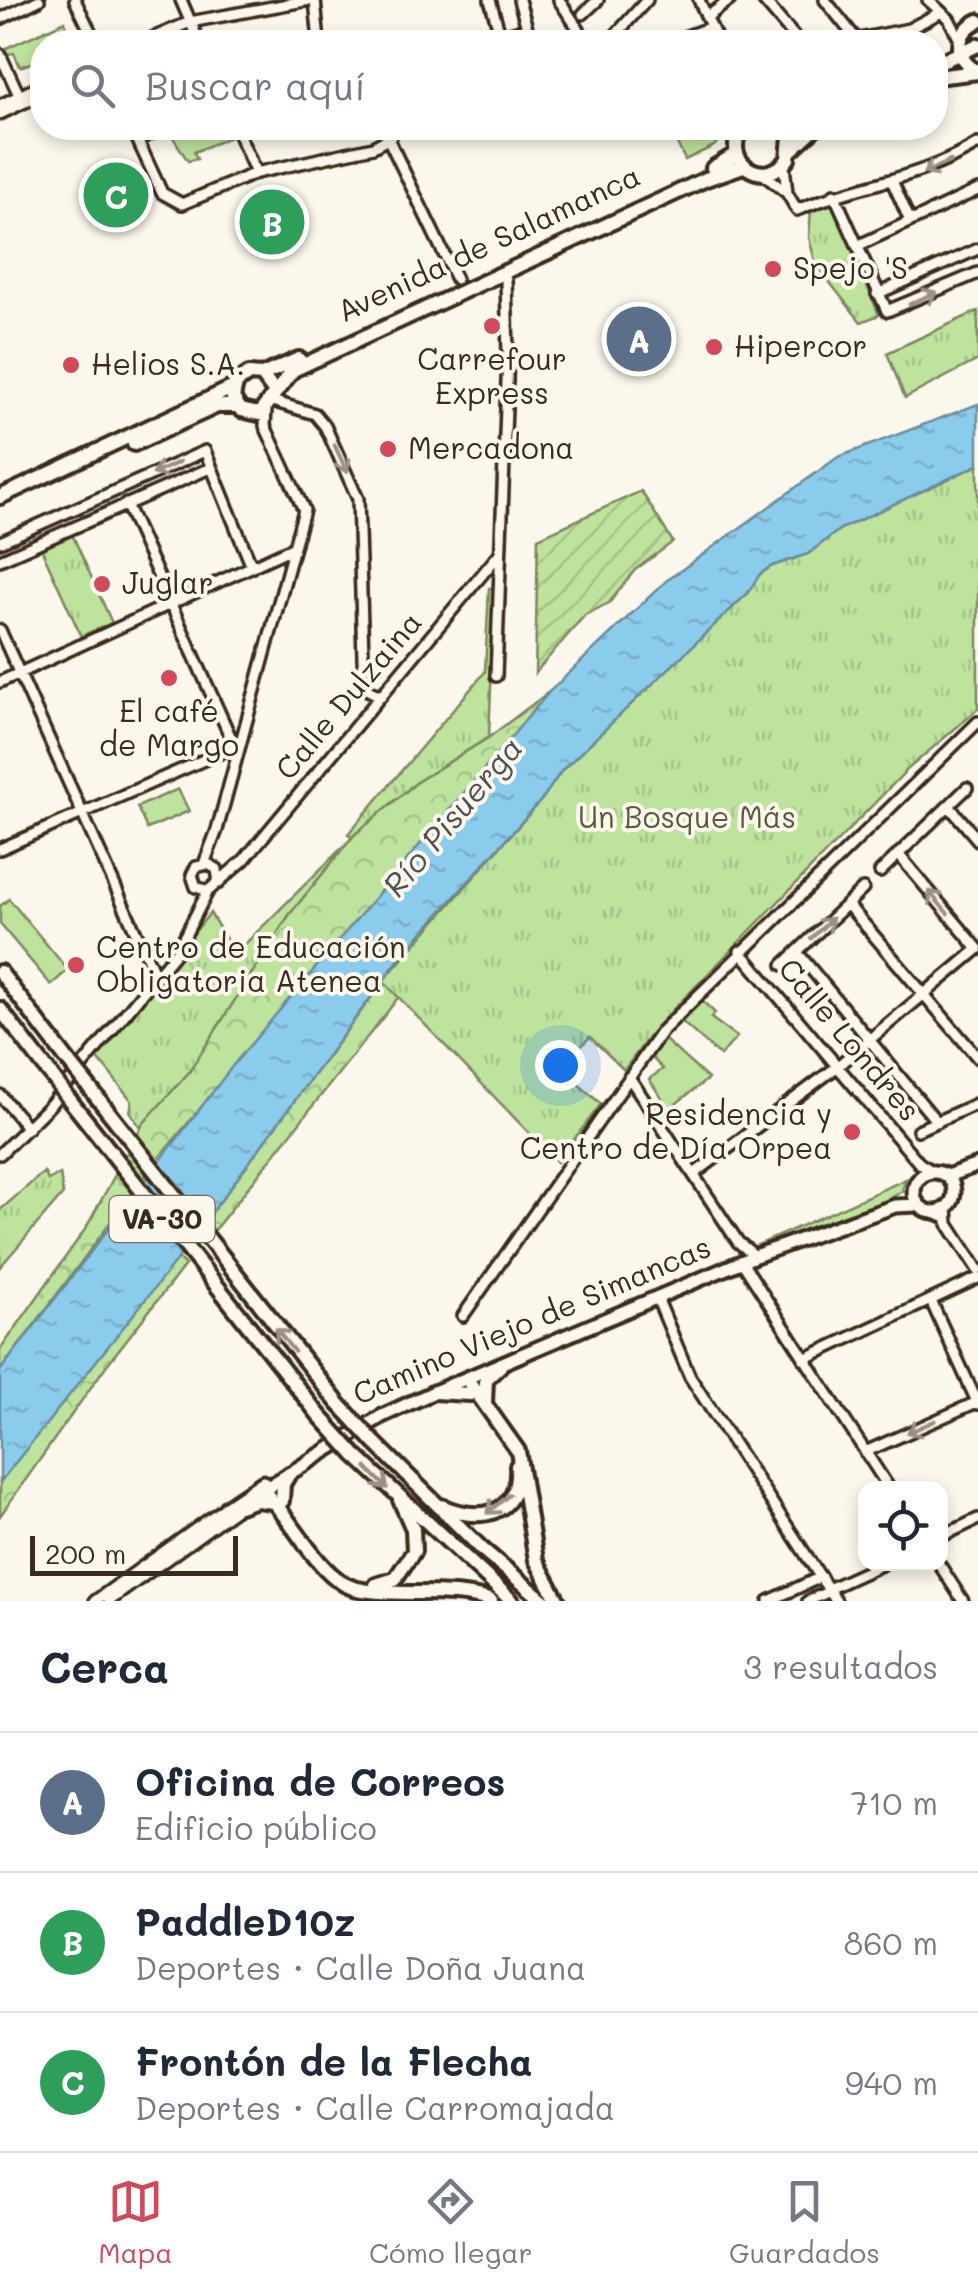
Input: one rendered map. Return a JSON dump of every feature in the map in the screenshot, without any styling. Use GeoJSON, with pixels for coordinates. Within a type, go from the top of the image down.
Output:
{"type":"FeatureCollection","features":[{"type":"Feature","properties":{"kind":"highway"},"geometry":{"type":"LineString","coordinates":[[954,54],[976,22]]}},
{"type":"Feature","properties":{"kind":"highway"},"geometry":{"type":"LineString","coordinates":[[954,54],[978,45]]}},
{"type":"Feature","properties":{"kind":"highway"},"geometry":{"type":"LineString","coordinates":[[954,54],[978,54]]}},
{"type":"Feature","properties":{"kind":"highway"},"geometry":{"type":"LineString","coordinates":[[954,54],[978,72]]}},
{"type":"Feature","properties":{"kind":"highway"},"geometry":{"type":"LineString","coordinates":[[948,74],[978,72]]}},
{"type":"Feature","properties":{"kind":"highway"},"geometry":{"type":"LineString","coordinates":[[736,140],[740,160],[763,174],[784,165],[791,150],[802,140]]}},
{"type":"Feature","properties":{"kind":"highway"},"geometry":{"type":"LineString","coordinates":[[788,140],[791,150]]}},
{"type":"Feature","properties":{"kind":"highway","name":"Avenida de Salamanca"},"geometry":{"type":"LineString","coordinates":[[234,387],[249,374],[262,375],[740,160]]}},
{"type":"Feature","properties":{"kind":"highway","name":"Avenida de Salamanca"},"geometry":{"type":"LineString","coordinates":[[270,400],[294,370],[740,160]]}},
{"type":"Feature","properties":{"kind":"highway"},"geometry":{"type":"LineString","coordinates":[[0,506],[217,406],[242,409],[270,400],[262,375]]}},
{"type":"Feature","properties":{"kind":"highway"},"geometry":{"type":"LineString","coordinates":[[0,497],[234,387],[242,409]]}},
{"type":"Feature","properties":{"kind":"highway","name":"VA-30"},"geometry":{"type":"LineString","coordinates":[[0,972],[338,1403],[434,1504],[544,1601]]}},
{"type":"Feature","properties":{"kind":"highway","name":"VA-30"},"geometry":{"type":"LineString","coordinates":[[0,1009],[319,1415],[400,1500],[512,1601]]}},
{"type":"Feature","properties":{"kind":"highway"},"geometry":{"type":"LineString","coordinates":[[486,1405],[482,1391],[486,1379],[500,1366]]}},
{"type":"Feature","properties":{"kind":"highway"},"geometry":{"type":"LineString","coordinates":[[434,1504],[480,1517],[502,1506],[516,1484],[518,1470],[507,1443],[470,1394],[467,1379]]}},
{"type":"Feature","properties":{"kind":"highway"},"geometry":{"type":"LineString","coordinates":[[467,1379],[518,1451],[536,1560],[558,1601]]}},
{"type":"Feature","properties":{"kind":"highway"},"geometry":{"type":"LineString","coordinates":[[434,1392],[470,1394]]}},
{"type":"Feature","properties":{"kind":"highway"},"geometry":{"type":"LineString","coordinates":[[278,1502],[289,1474]]}},
{"type":"Feature","properties":{"kind":"highway"},"geometry":{"type":"LineString","coordinates":[[266,1488],[337,1570],[361,1585],[395,1579],[414,1551],[412,1529],[400,1500]]}},
{"type":"Feature","properties":{"kind":"highway"},"geometry":{"type":"LineString","coordinates":[[233,1506],[256,1500],[278,1502],[331,1572],[354,1588],[455,1591],[492,1601]]}},
{"type":"Feature","properties":{"kind":"main road"},"geometry":{"type":"LineString","coordinates":[[973,1168],[954,1189],[946,1213],[918,1205],[913,1190],[924,1170],[947,1176],[973,1168]]}},
{"type":"Feature","properties":{"kind":"main road"},"geometry":{"type":"LineString","coordinates":[[947,1176],[954,1189]]}},
{"type":"Feature","properties":{"kind":"main road","name":"Camino Viejo de Simancas"},"geometry":{"type":"LineString","coordinates":[[894,1206],[913,1190]]}},
{"type":"Feature","properties":{"kind":"main road","name":"Camino Viejo de Simancas"},"geometry":{"type":"LineString","coordinates":[[233,1506],[366,1416],[406,1396],[703,1274],[894,1206],[918,1205]]}},
{"type":"Feature","properties":{"kind":"main road","name":"Camino Viejo de Simancas"},"geometry":{"type":"LineString","coordinates":[[233,1506],[382,1416],[739,1262]]}},
{"type":"Feature","properties":{"kind":"main road"},"geometry":{"type":"LineString","coordinates":[[612,1312],[658,1300],[703,1274]]}},
{"type":"Feature","properties":{"kind":"main road"},"geometry":{"type":"LineString","coordinates":[[406,1396],[467,1379],[567,1330]]}},
{"type":"Feature","properties":{"kind":"main road"},"geometry":{"type":"LineString","coordinates":[[266,1488],[366,1416]]}},
{"type":"Feature","properties":{"kind":"street"},"geometry":{"type":"LineString","coordinates":[[0,19],[39,0]]}},
{"type":"Feature","properties":{"kind":"street"},"geometry":{"type":"LineString","coordinates":[[75,0],[87,30]]}},
{"type":"Feature","properties":{"kind":"street"},"geometry":{"type":"LineString","coordinates":[[181,0],[194,30]]}},
{"type":"Feature","properties":{"kind":"street"},"geometry":{"type":"LineString","coordinates":[[171,30],[190,22],[313,0],[318,30]]}},
{"type":"Feature","properties":{"kind":"street"},"geometry":{"type":"LineString","coordinates":[[490,0],[499,30]]}},
{"type":"Feature","properties":{"kind":"street"},"geometry":{"type":"LineString","coordinates":[[514,30],[529,26],[519,0]]}},
{"type":"Feature","properties":{"kind":"street"},"geometry":{"type":"LineString","coordinates":[[559,0],[579,30]]}},
{"type":"Feature","properties":{"kind":"street"},"geometry":{"type":"LineString","coordinates":[[583,14],[598,0]]}},
{"type":"Feature","properties":{"kind":"street"},"geometry":{"type":"LineString","coordinates":[[620,30],[647,0]]}},
{"type":"Feature","properties":{"kind":"street"},"geometry":{"type":"LineString","coordinates":[[699,0],[713,30]]}},
{"type":"Feature","properties":{"kind":"street"},"geometry":{"type":"LineString","coordinates":[[694,30],[709,22],[730,0]]}},
{"type":"Feature","properties":{"kind":"street"},"geometry":{"type":"LineString","coordinates":[[763,0],[789,30]]}},
{"type":"Feature","properties":{"kind":"street"},"geometry":{"type":"LineString","coordinates":[[825,0],[849,30]]}},
{"type":"Feature","properties":{"kind":"street"},"geometry":{"type":"LineString","coordinates":[[928,0],[945,16],[954,54]]}},
{"type":"Feature","properties":{"kind":"street"},"geometry":{"type":"LineString","coordinates":[[904,30],[945,16],[976,22]]}},
{"type":"Feature","properties":{"kind":"street"},"geometry":{"type":"LineString","coordinates":[[0,54],[20,95]]}},
{"type":"Feature","properties":{"kind":"street"},"geometry":{"type":"LineString","coordinates":[[0,104],[30,90]]}},
{"type":"Feature","properties":{"kind":"street"},"geometry":{"type":"LineString","coordinates":[[0,114],[30,100]]}},
{"type":"Feature","properties":{"kind":"street"},"geometry":{"type":"LineString","coordinates":[[138,140],[162,193],[173,202],[192,203],[256,173],[373,147],[385,140]]}},
{"type":"Feature","properties":{"kind":"street"},"geometry":{"type":"LineString","coordinates":[[241,140],[256,173]]}},
{"type":"Feature","properties":{"kind":"street"},"geometry":{"type":"LineString","coordinates":[[391,140],[456,279]]}},
{"type":"Feature","properties":{"kind":"street"},"geometry":{"type":"LineString","coordinates":[[763,174],[797,210],[834,194],[893,182],[946,164],[978,144]]}},
{"type":"Feature","properties":{"kind":"street"},"geometry":{"type":"LineString","coordinates":[[784,165],[786,194]]}},
{"type":"Feature","properties":{"kind":"street"},"geometry":{"type":"LineString","coordinates":[[893,182],[910,221]]}},
{"type":"Feature","properties":{"kind":"street"},"geometry":{"type":"LineString","coordinates":[[857,246],[978,190]]}},
{"type":"Feature","properties":{"kind":"street"},"geometry":{"type":"LineString","coordinates":[[834,194],[883,309],[892,313],[978,273]]}},
{"type":"Feature","properties":{"kind":"street"},"geometry":{"type":"LineString","coordinates":[[877,294],[978,249]]}},
{"type":"Feature","properties":{"kind":"street"},"geometry":{"type":"LineString","coordinates":[[496,676],[508,354],[506,279]]}},
{"type":"Feature","properties":{"kind":"street"},"geometry":{"type":"LineString","coordinates":[[265,426],[270,400],[315,414],[358,499],[364,706],[369,711]]}},
{"type":"Feature","properties":{"kind":"street"},"geometry":{"type":"LineString","coordinates":[[219,883],[211,866],[212,848],[304,510],[265,426],[242,409]]}},
{"type":"Feature","properties":{"kind":"street"},"geometry":{"type":"LineString","coordinates":[[0,542],[205,451],[252,566]]}},
{"type":"Feature","properties":{"kind":"street"},"geometry":{"type":"LineString","coordinates":[[0,560],[210,468]]}},
{"type":"Feature","properties":{"kind":"street"},"geometry":{"type":"LineString","coordinates":[[126,504],[238,745]]}},
{"type":"Feature","properties":{"kind":"street"},"geometry":{"type":"LineString","coordinates":[[0,682],[292,548]]}},
{"type":"Feature","properties":{"kind":"street","name":"Calle Dulzaina"},"geometry":{"type":"LineString","coordinates":[[208,891],[234,869],[500,553]]}},
{"type":"Feature","properties":{"kind":"street"},"geometry":{"type":"LineString","coordinates":[[0,630],[156,975]]}},
{"type":"Feature","properties":{"kind":"street"},"geometry":{"type":"LineString","coordinates":[[364,688],[380,696]]}},
{"type":"Feature","properties":{"kind":"street"},"geometry":{"type":"LineString","coordinates":[[463,1316],[662,1032],[740,951],[978,722]]}},
{"type":"Feature","properties":{"kind":"street"},"geometry":{"type":"LineString","coordinates":[[0,849],[238,745]]}},
{"type":"Feature","properties":{"kind":"street"},"geometry":{"type":"LineString","coordinates":[[880,872],[967,788]]}},
{"type":"Feature","properties":{"kind":"street"},"geometry":{"type":"LineString","coordinates":[[949,806],[978,840]]}},
{"type":"Feature","properties":{"kind":"street"},"geometry":{"type":"LineString","coordinates":[[694,1174],[838,1066],[978,949],[898,854]]}},
{"type":"Feature","properties":{"kind":"street"},"geometry":{"type":"LineString","coordinates":[[201,904],[192,875],[211,866],[234,869]]}},
{"type":"Feature","properties":{"kind":"street"},"geometry":{"type":"LineString","coordinates":[[0,1154],[28,1128],[194,926],[208,891],[196,888]]}},
{"type":"Feature","properties":{"kind":"street"},"geometry":{"type":"LineString","coordinates":[[783,966],[863,889]]}},
{"type":"Feature","properties":{"kind":"street"},"geometry":{"type":"LineString","coordinates":[[847,904],[978,1058]]}},
{"type":"Feature","properties":{"kind":"street","name":"Calle Londres"},"geometry":{"type":"LineString","coordinates":[[740,951],[924,1170]]}},
{"type":"Feature","properties":{"kind":"street"},"geometry":{"type":"LineString","coordinates":[[797,952],[937,1122]]}},
{"type":"Feature","properties":{"kind":"street"},"geometry":{"type":"LineString","coordinates":[[629,1077],[738,1242],[755,1256]]}},
{"type":"Feature","properties":{"kind":"street"},"geometry":{"type":"LineString","coordinates":[[0,1095],[28,1128]]}},
{"type":"Feature","properties":{"kind":"street"},"geometry":{"type":"LineString","coordinates":[[918,1130],[978,1103]]}},
{"type":"Feature","properties":{"kind":"street"},"geometry":{"type":"LineString","coordinates":[[946,1213],[978,1270]]}},
{"type":"Feature","properties":{"kind":"street"},"geometry":{"type":"LineString","coordinates":[[738,1242],[739,1262],[885,1481]]}},
{"type":"Feature","properties":{"kind":"street"},"geometry":{"type":"LineString","coordinates":[[804,1359],[978,1278]]}},
{"type":"Feature","properties":{"kind":"street"},"geometry":{"type":"LineString","coordinates":[[658,1300],[690,1377],[836,1601]]}},
{"type":"Feature","properties":{"kind":"street"},"geometry":{"type":"LineString","coordinates":[[865,1452],[977,1403],[931,1301]]}},
{"type":"Feature","properties":{"kind":"street","name":"Camino Viejo de Simancas"},"geometry":{"type":"LineString","coordinates":[[105,1600],[163,1551],[233,1506]]}},
{"type":"Feature","properties":{"kind":"street","name":"Camino Viejo de Simancas"},"geometry":{"type":"LineString","coordinates":[[105,1600],[233,1506]]}},
{"type":"Feature","properties":{"kind":"street"},"geometry":{"type":"LineString","coordinates":[[948,1533],[978,1520]]}},
{"type":"Feature","properties":{"kind":"street"},"geometry":{"type":"LineString","coordinates":[[105,1600],[163,1551]]}},
{"type":"Feature","properties":{"kind":"street"},"geometry":{"type":"LineString","coordinates":[[808,1601],[868,1571]]}},
{"type":"Feature","properties":{"kind":"street"},"geometry":{"type":"LineString","coordinates":[[944,1571],[964,1601]]}},
{"type":"Feature","properties":{"kind":"street"},"geometry":{"type":"LineString","coordinates":[[769,1601],[821,1578]]}},
{"type":"Feature","properties":{"kind":"street"},"geometry":{"type":"LineString","coordinates":[[127,1601],[131,1584]]}},
{"type":"Feature","properties":{"kind":"green space"},"geometry":{"type":"Polygon","coordinates":[[[65,21],[66,26],[58,30],[45,30],[65,21]]]}},
{"type":"Feature","properties":{"kind":"green space"},"geometry":{"type":"Polygon","coordinates":[[[30,37],[30,63],[20,67],[14,53],[7,54],[4,49],[30,37]]]}},
{"type":"Feature","properties":{"kind":"green space"},"geometry":{"type":"Polygon","coordinates":[[[175,140],[223,140],[194,152],[197,159],[188,161],[175,140]]]}},
{"type":"Feature","properties":{"kind":"green space"},"geometry":{"type":"Polygon","coordinates":[[[676,140],[719,140],[714,146],[685,160],[676,140]]]}},
{"type":"Feature","properties":{"kind":"green space"},"geometry":{"type":"Polygon","coordinates":[[[832,201],[879,315],[861,322],[816,265],[809,238],[811,210],[832,201]]]}},
{"type":"Feature","properties":{"kind":"green space"},"geometry":{"type":"Polygon","coordinates":[[[978,311],[978,360],[905,398],[887,353],[978,311]]]}},
{"type":"Feature","properties":{"kind":"green space"},"geometry":{"type":"Polygon","coordinates":[[[978,465],[483,882],[388,1011],[212,1233],[204,1223],[405,952],[562,770],[732,603],[978,465]]]}},
{"type":"Feature","properties":{"kind":"green space","name":"Un Bosque Más"},"geometry":{"type":"Polygon","coordinates":[[[978,465],[978,709],[908,769],[657,1026],[624,1070],[590,1037],[560,1068],[601,1104],[557,1162],[383,981],[543,798],[562,770],[747,594],[759,575],[772,566],[808,554],[840,529],[978,465]]]}},
{"type":"Feature","properties":{"kind":"green space"},"geometry":{"type":"Polygon","coordinates":[[[641,491],[673,542],[635,570],[609,603],[585,615],[535,673],[538,538],[641,491]]]}},
{"type":"Feature","properties":{"kind":"green space"},"geometry":{"type":"Polygon","coordinates":[[[72,534],[112,623],[81,636],[41,548],[72,534]]]}},
{"type":"Feature","properties":{"kind":"green space"},"geometry":{"type":"Polygon","coordinates":[[[489,588],[495,588],[489,737],[418,781],[352,838],[348,834],[485,672],[489,588]]]}},
{"type":"Feature","properties":{"kind":"green space"},"geometry":{"type":"Polygon","coordinates":[[[550,691],[157,1160],[0,1371],[0,1350],[86,1228],[144,1122],[189,1072],[289,915],[354,835],[418,781],[488,738],[550,691]]]}},
{"type":"Feature","properties":{"kind":"green space"},"geometry":{"type":"Polygon","coordinates":[[[178,789],[189,811],[147,829],[137,807],[178,789]]]}},
{"type":"Feature","properties":{"kind":"green space"},"geometry":{"type":"Polygon","coordinates":[[[350,840],[289,915],[189,1072],[140,1127],[130,1112],[132,1101],[96,1056],[210,913],[235,954],[350,840]]]}},
{"type":"Feature","properties":{"kind":"green space"},"geometry":{"type":"Polygon","coordinates":[[[9,899],[68,970],[51,985],[0,924],[0,906],[9,899]]]}},
{"type":"Feature","properties":{"kind":"green space"},"geometry":{"type":"Polygon","coordinates":[[[701,1000],[715,1013],[711,1018],[737,1037],[720,1056],[682,1022],[701,1000]]]}},
{"type":"Feature","properties":{"kind":"green space"},"geometry":{"type":"Polygon","coordinates":[[[665,1040],[708,1079],[669,1109],[649,1079],[663,1069],[651,1057],[665,1040]]]}},
{"type":"Feature","properties":{"kind":"green space"},"geometry":{"type":"Polygon","coordinates":[[[44,1172],[48,1180],[60,1174],[63,1194],[0,1267],[0,1210],[44,1172]]]}},
{"type":"Feature","properties":{"kind":"green space"},"geometry":{"type":"Polygon","coordinates":[[[906,1179],[902,1191],[888,1200],[751,1248],[906,1179]]]}},
{"type":"Feature","properties":{"kind":"green space"},"geometry":{"type":"Polygon","coordinates":[[[178,1258],[185,1265],[106,1366],[0,1516],[0,1482],[178,1258]]]}},
{"type":"Feature","properties":{"kind":"water","name":"Río Pisuerga"},"geometry":{"type":"Polygon","coordinates":[[[978,404],[978,465],[840,529],[808,554],[760,574],[747,594],[562,770],[543,798],[402,955],[176,1261],[0,1482],[0,1371],[234,1064],[550,691],[666,581],[838,457],[978,404]]]}},
{"type":"Feature","properties":{"kind":"place","name":"Frontón de la Flecha"},"geometry":{"type":"Point","coordinates":[116,195]}},
{"type":"Feature","properties":{"kind":"place","name":"PaddleD10z"},"geometry":{"type":"Point","coordinates":[272,222]}},
{"type":"Feature","properties":{"kind":"place","name":"Spejo 'S"},"geometry":{"type":"Point","coordinates":[773,269]}},
{"type":"Feature","properties":{"kind":"place","name":"Carrefour Express"},"geometry":{"type":"Point","coordinates":[492,326]}},
{"type":"Feature","properties":{"kind":"place","name":"Oficina de Correos"},"geometry":{"type":"Point","coordinates":[639,339]}},
{"type":"Feature","properties":{"kind":"place","name":"Hipercor"},"geometry":{"type":"Point","coordinates":[714,347]}},
{"type":"Feature","properties":{"kind":"place","name":"Helios S.A."},"geometry":{"type":"Point","coordinates":[71,365]}},
{"type":"Feature","properties":{"kind":"place","name":"Mercadona"},"geometry":{"type":"Point","coordinates":[388,449]}},
{"type":"Feature","properties":{"kind":"place","name":"Juglar"},"geometry":{"type":"Point","coordinates":[102,584]}},
{"type":"Feature","properties":{"kind":"place","name":"El café de Margo"},"geometry":{"type":"Point","coordinates":[169,678]}},
{"type":"Feature","properties":{"kind":"place","name":"Centro de Educación Obligatoria Atenea"},"geometry":{"type":"Point","coordinates":[76,965]}},
{"type":"Feature","properties":{"kind":"place","name":"Residencia y Centro de Día Orpea"},"geometry":{"type":"Point","coordinates":[852,1132]}}]}
